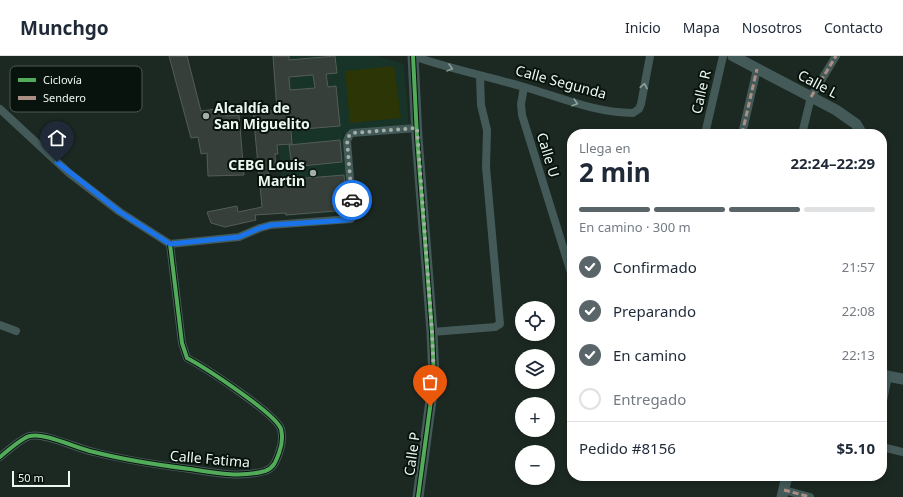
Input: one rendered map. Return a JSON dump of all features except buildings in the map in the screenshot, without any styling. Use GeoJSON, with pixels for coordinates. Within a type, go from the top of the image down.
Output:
{"type":"FeatureCollection","features":[{"type":"Feature","properties":{"kind":"street","name":"Calle Segunda"},"geometry":{"type":"LineString","coordinates":[[413,56],[446,67],[524,87],[584,106],[617,112],[633,113],[639,109],[650,56]]}},
{"type":"Feature","properties":{"kind":"street","name":"Calle P"},"geometry":{"type":"LineString","coordinates":[[413,56],[434,378],[418,497]]}},
{"type":"Feature","properties":{"kind":"street","name":"Calle R"},"geometry":{"type":"LineString","coordinates":[[706,129],[723,56]]}},
{"type":"Feature","properties":{"kind":"street","name":"Calle L"},"geometry":{"type":"LineString","coordinates":[[733,56],[811,96],[849,119],[856,124],[859,129]]}},
{"type":"Feature","properties":{"kind":"street"},"geometry":{"type":"LineString","coordinates":[[803,129],[811,96],[836,56]]}},
{"type":"Feature","properties":{"kind":"street"},"geometry":{"type":"LineString","coordinates":[[743,129],[758,69]]}},
{"type":"Feature","properties":{"kind":"street"},"geometry":{"type":"LineString","coordinates":[[432,332],[496,327],[500,324],[486,167],[487,130],[481,105],[480,76]]}},
{"type":"Feature","properties":{"kind":"street","name":"Calle U"},"geometry":{"type":"LineString","coordinates":[[524,87],[521,104],[522,115],[567,260]]}},
{"type":"Feature","properties":{"kind":"street"},"geometry":{"type":"LineString","coordinates":[[0,109],[69,173],[120,212],[170,244],[239,237],[271,225],[351,219],[353,216],[347,140],[349,136],[352,133],[417,128]]}},
{"type":"Feature","properties":{"kind":"street","name":"Calle Fatima"},"geometry":{"type":"LineString","coordinates":[[0,457],[30,436],[45,436],[93,452],[162,466],[227,474],[254,474],[270,469],[275,462],[281,447],[282,437],[280,427],[262,409],[203,367],[187,358],[182,342],[170,244]]}},
{"type":"Feature","properties":{"kind":"street"},"geometry":{"type":"LineString","coordinates":[[0,325],[16,331]]}},
{"type":"Feature","properties":{"kind":"street"},"geometry":{"type":"LineString","coordinates":[[887,375],[903,379]]}},
{"type":"Feature","properties":{"kind":"street"},"geometry":{"type":"LineString","coordinates":[[887,448],[903,452]]}},
{"type":"Feature","properties":{"kind":"street"},"geometry":{"type":"LineString","coordinates":[[786,481],[783,494],[810,497]]}},
{"type":"Feature","properties":{"kind":"shaded area","name":"CEBG Louis Martin"},"geometry":{"type":"Polygon","coordinates":[[[272,56],[377,56],[404,64],[409,127],[343,134],[349,212],[284,216],[272,56]]]}},
{"type":"Feature","properties":{"kind":"green space"},"geometry":{"type":"Polygon","coordinates":[[[394,66],[401,118],[350,123],[345,71],[394,66]]]}},
{"type":"Feature","properties":{"kind":"marked path"},"geometry":{"type":"LineString","coordinates":[[811,97],[836,56]]}},
{"type":"Feature","properties":{"kind":"marked path"},"geometry":{"type":"LineString","coordinates":[[743,129],[757,69]]}},
{"type":"Feature","properties":{"kind":"marked path"},"geometry":{"type":"LineString","coordinates":[[784,490],[810,497]]}},
{"type":"Feature","properties":{"kind":"cycle path"},"geometry":{"type":"LineString","coordinates":[[413,56],[417,137],[432,332],[434,378],[418,497]]}},
{"type":"Feature","properties":{"kind":"cycle path"},"geometry":{"type":"LineString","coordinates":[[0,457],[23,439],[36,435],[44,436],[87,450],[118,457],[154,464],[218,473],[256,473],[268,470],[273,466],[279,453],[282,441],[281,429],[276,422],[266,412],[238,391],[187,358],[182,343],[170,244]]}},
{"type":"Feature","properties":{"kind":"way so far"},"geometry":{"type":"LineString","coordinates":[[352,200],[347,140],[349,136],[352,133],[417,128],[432,332],[434,378],[430,406]]}},
{"type":"Feature","properties":{"kind":"place","name":"Alcaldía de San Miguelito"},"geometry":{"type":"Point","coordinates":[206,116]}},
{"type":"Feature","properties":{"kind":"place","name":"CEBG Louis Martin"},"geometry":{"type":"Point","coordinates":[313,173]}},
{"type":"Feature","properties":{"kind":"route"},"geometry":{"type":"LineString","coordinates":[[57,162],[120,212],[170,244],[239,237],[271,225],[347,220],[351,219],[353,216],[352,200]]}}]}
